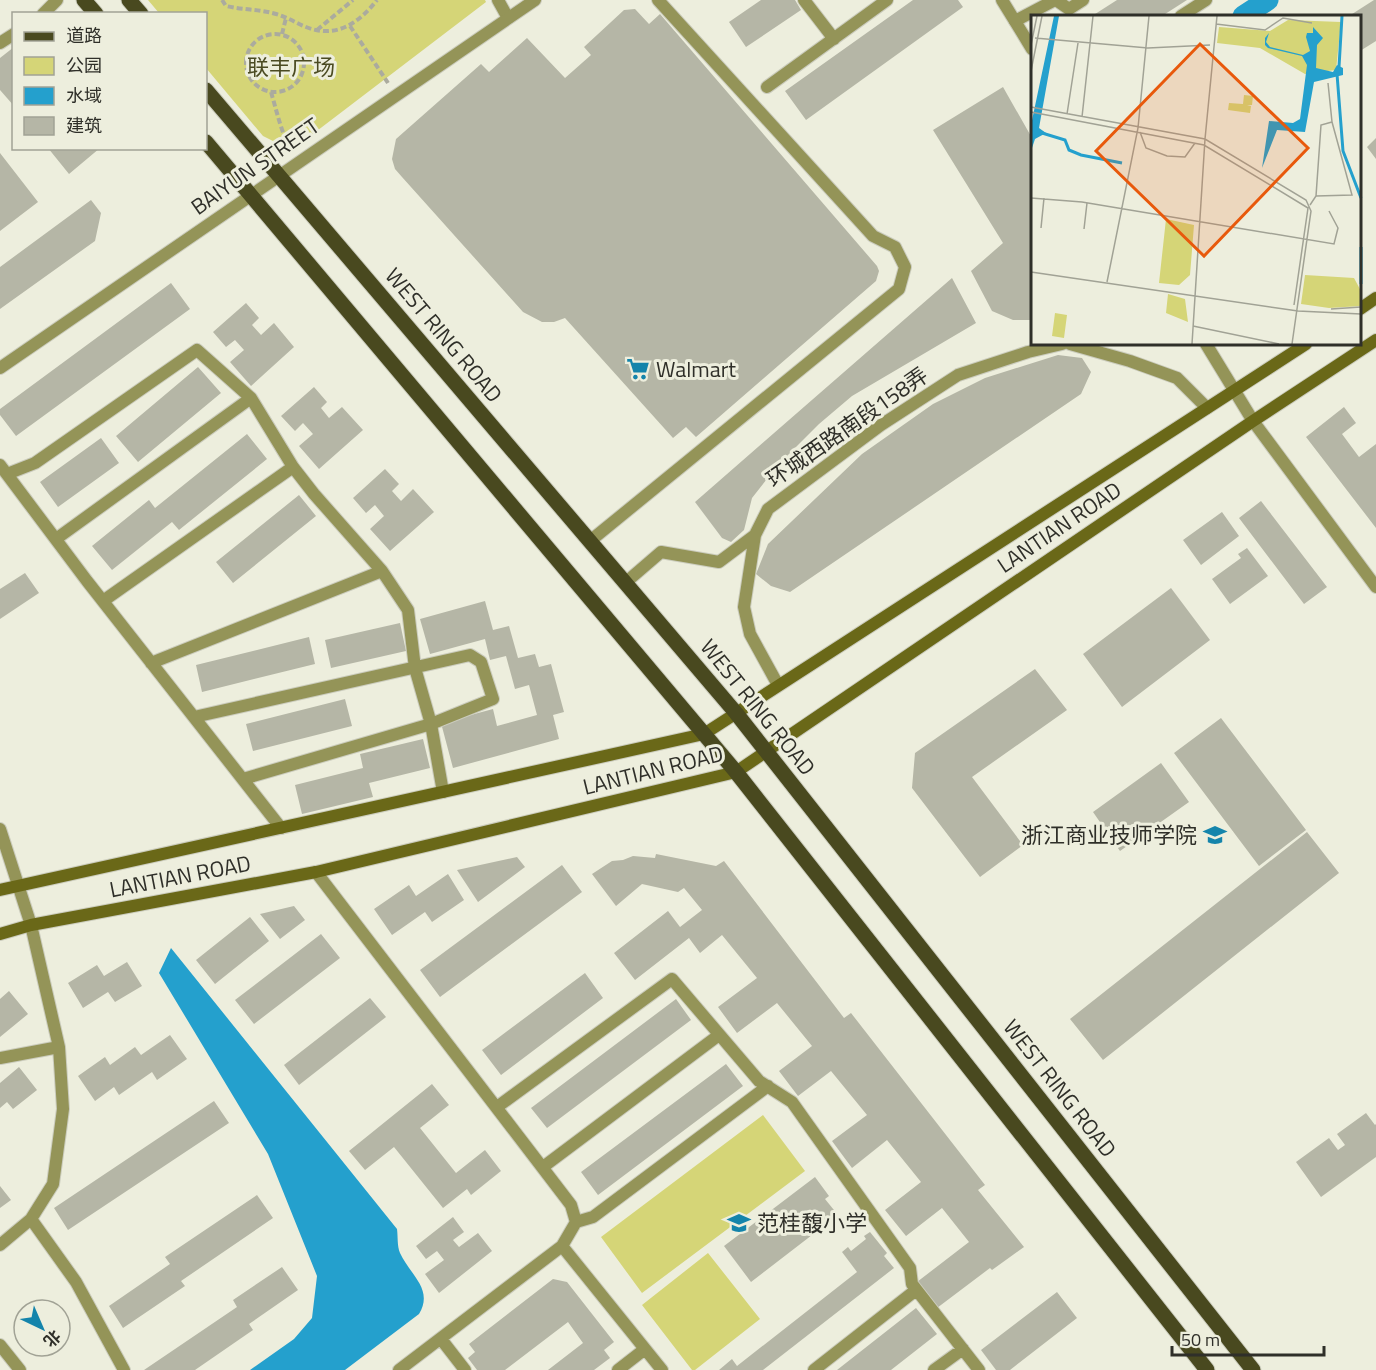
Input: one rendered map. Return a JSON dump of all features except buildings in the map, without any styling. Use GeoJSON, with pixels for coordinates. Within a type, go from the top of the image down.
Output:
{"type":"FeatureCollection","features":[{"type":"Feature","properties":{"kind":"main road"},"geometry":{"type":"LineString","coordinates":[[84,0],[94,12]]}},
{"type":"Feature","properties":{"kind":"main road"},"geometry":{"type":"LineString","coordinates":[[129,0],[139,12]]}},
{"type":"Feature","properties":{"kind":"main road","name":"WEST RING ROAD"},"geometry":{"type":"LineString","coordinates":[[207,91],[736,713],[1253,1370]]}},
{"type":"Feature","properties":{"kind":"main road"},"geometry":{"type":"LineString","coordinates":[[207,143],[736,772],[1207,1370]]}},
{"type":"Feature","properties":{"kind":"street"},"geometry":{"type":"LineString","coordinates":[[45,12],[57,0]]}},
{"type":"Feature","properties":{"kind":"street"},"geometry":{"type":"LineString","coordinates":[[498,0],[508,18]]}},
{"type":"Feature","properties":{"kind":"street","name":"BAIYUN STREET"},"geometry":{"type":"LineString","coordinates":[[0,368],[535,0]]}},
{"type":"Feature","properties":{"kind":"street"},"geometry":{"type":"LineString","coordinates":[[590,541],[899,289],[905,267],[895,247],[873,236],[658,0]]}},
{"type":"Feature","properties":{"kind":"street"},"geometry":{"type":"LineString","coordinates":[[804,0],[834,39]]}},
{"type":"Feature","properties":{"kind":"street"},"geometry":{"type":"LineString","coordinates":[[1002,0],[1031,47]]}},
{"type":"Feature","properties":{"kind":"street"},"geometry":{"type":"LineString","coordinates":[[1016,21],[1055,0],[1069,9],[1083,0]]}},
{"type":"Feature","properties":{"kind":"street"},"geometry":{"type":"LineString","coordinates":[[1183,15],[1206,0]]}},
{"type":"Feature","properties":{"kind":"street"},"geometry":{"type":"LineString","coordinates":[[767,87],[834,39],[879,2]]}},
{"type":"Feature","properties":{"kind":"street"},"geometry":{"type":"LineString","coordinates":[[1361,308],[1376,298]]}},
{"type":"Feature","properties":{"kind":"street","name":"LANTIAN ROAD"},"geometry":{"type":"LineString","coordinates":[[0,934],[31,925],[316,872],[736,772],[1252,421],[1376,340]]}},
{"type":"Feature","properties":{"kind":"street","name":"环城西路南段158弄"},"geometry":{"type":"LineString","coordinates":[[778,685],[750,634],[744,607],[755,535],[768,509],[881,424],[958,375],[1028,352],[1058,345]]}},
{"type":"Feature","properties":{"kind":"street"},"geometry":{"type":"LineString","coordinates":[[1074,345],[1131,361],[1177,378],[1207,408]]}},
{"type":"Feature","properties":{"kind":"street"},"geometry":{"type":"LineString","coordinates":[[1207,345],[1252,421],[1376,587]]}},
{"type":"Feature","properties":{"kind":"street","name":"LANTIAN ROAD"},"geometry":{"type":"LineString","coordinates":[[0,890],[704,734],[1304,345]]}},
{"type":"Feature","properties":{"kind":"street"},"geometry":{"type":"LineString","coordinates":[[281,828],[103,601],[4,469],[35,463],[197,350],[251,398],[293,467],[382,571],[408,610],[415,668],[431,724],[443,792]]}},
{"type":"Feature","properties":{"kind":"street"},"geometry":{"type":"LineString","coordinates":[[56,539],[251,398]]}},
{"type":"Feature","properties":{"kind":"street"},"geometry":{"type":"LineString","coordinates":[[103,601],[293,467]]}},
{"type":"Feature","properties":{"kind":"street"},"geometry":{"type":"LineString","coordinates":[[625,583],[661,552],[719,562],[755,535]]}},
{"type":"Feature","properties":{"kind":"street"},"geometry":{"type":"LineString","coordinates":[[151,663],[382,571]]}},
{"type":"Feature","properties":{"kind":"street"},"geometry":{"type":"LineString","coordinates":[[194,717],[470,655],[481,662],[493,699],[431,724],[243,779]]}},
{"type":"Feature","properties":{"kind":"street"},"geometry":{"type":"LineString","coordinates":[[0,829],[31,925],[59,1047],[63,1109],[53,1184],[31,1219],[0,1245]]}},
{"type":"Feature","properties":{"kind":"street"},"geometry":{"type":"LineString","coordinates":[[316,872],[543,1167],[571,1205],[576,1222]]}},
{"type":"Feature","properties":{"kind":"street"},"geometry":{"type":"LineString","coordinates":[[497,1107],[672,979],[759,1081],[792,1102],[910,1268],[912,1284],[916,1290],[979,1370]]}},
{"type":"Feature","properties":{"kind":"street"},"geometry":{"type":"LineString","coordinates":[[543,1167],[719,1035]]}},
{"type":"Feature","properties":{"kind":"street"},"geometry":{"type":"LineString","coordinates":[[0,1058],[59,1047]]}},
{"type":"Feature","properties":{"kind":"street"},"geometry":{"type":"LineString","coordinates":[[399,1370],[562,1246],[576,1222],[593,1217],[768,1086]]}},
{"type":"Feature","properties":{"kind":"street"},"geometry":{"type":"LineString","coordinates":[[31,1219],[75,1282],[124,1370]]}},
{"type":"Feature","properties":{"kind":"street"},"geometry":{"type":"LineString","coordinates":[[562,1246],[662,1370]]}},
{"type":"Feature","properties":{"kind":"street"},"geometry":{"type":"LineString","coordinates":[[814,1370],[916,1290]]}},
{"type":"Feature","properties":{"kind":"street"},"geometry":{"type":"LineString","coordinates":[[441,1339],[465,1370]]}},
{"type":"Feature","properties":{"kind":"street"},"geometry":{"type":"LineString","coordinates":[[0,1345],[20,1370]]}},
{"type":"Feature","properties":{"kind":"street"},"geometry":{"type":"LineString","coordinates":[[618,1370],[645,1349]]}},
{"type":"Feature","properties":{"kind":"street"},"geometry":{"type":"LineString","coordinates":[[934,1370],[963,1349]]}},
{"type":"Feature","properties":{"kind":"path"},"geometry":{"type":"LineString","coordinates":[[222,0],[226,6],[278,14],[326,33],[350,26],[377,0]]}},
{"type":"Feature","properties":{"kind":"path"},"geometry":{"type":"LineString","coordinates":[[317,31],[353,0]]}},
{"type":"Feature","properties":{"kind":"path"},"geometry":{"type":"LineString","coordinates":[[282,34],[286,18]]}},
{"type":"Feature","properties":{"kind":"path"},"geometry":{"type":"LineString","coordinates":[[350,26],[395,95]]}},
{"type":"Feature","properties":{"kind":"path"},"geometry":{"type":"LineString","coordinates":[[282,34],[291,38],[303,51],[304,69],[295,85],[279,92],[271,92],[255,85],[246,69],[246,59],[249,50],[263,36],[282,34]]}},
{"type":"Feature","properties":{"kind":"path"},"geometry":{"type":"LineString","coordinates":[[271,92],[281,123],[281,132],[298,163]]}},
{"type":"Feature","properties":{"kind":"green space","name":"联丰广场"},"geometry":{"type":"Polygon","coordinates":[[[148,0],[485,0],[486,2],[305,140],[281,145],[263,136],[207,69],[207,12],[158,12],[148,0]]]}},
{"type":"Feature","properties":{"kind":"green space"},"geometry":{"type":"Polygon","coordinates":[[[763,1115],[805,1171],[642,1293],[601,1237],[763,1115]]]}},
{"type":"Feature","properties":{"kind":"green space"},"geometry":{"type":"Polygon","coordinates":[[[708,1253],[760,1319],[692,1370],[642,1305],[708,1253]]]}},
{"type":"Feature","properties":{"kind":"water"},"geometry":{"type":"Polygon","coordinates":[[[171,948],[397,1229],[400,1253],[419,1282],[424,1297],[419,1314],[345,1370],[250,1370],[294,1339],[312,1318],[317,1276],[268,1154],[159,973],[171,948]]]}},
{"type":"Feature","properties":{"kind":"waterway"},"geometry":{"type":"LineString","coordinates":[[1245,15],[1268,0]]}},
{"type":"Feature","properties":{"kind":"place","name":"Walmart"},"geometry":{"type":"Point","coordinates":[638,369]}},
{"type":"Feature","properties":{"kind":"place","name":"浙江商业技师学院"},"geometry":{"type":"Point","coordinates":[1215,835]}},
{"type":"Feature","properties":{"kind":"place","name":"范桂馥小学"},"geometry":{"type":"Point","coordinates":[739,1223]}}]}
